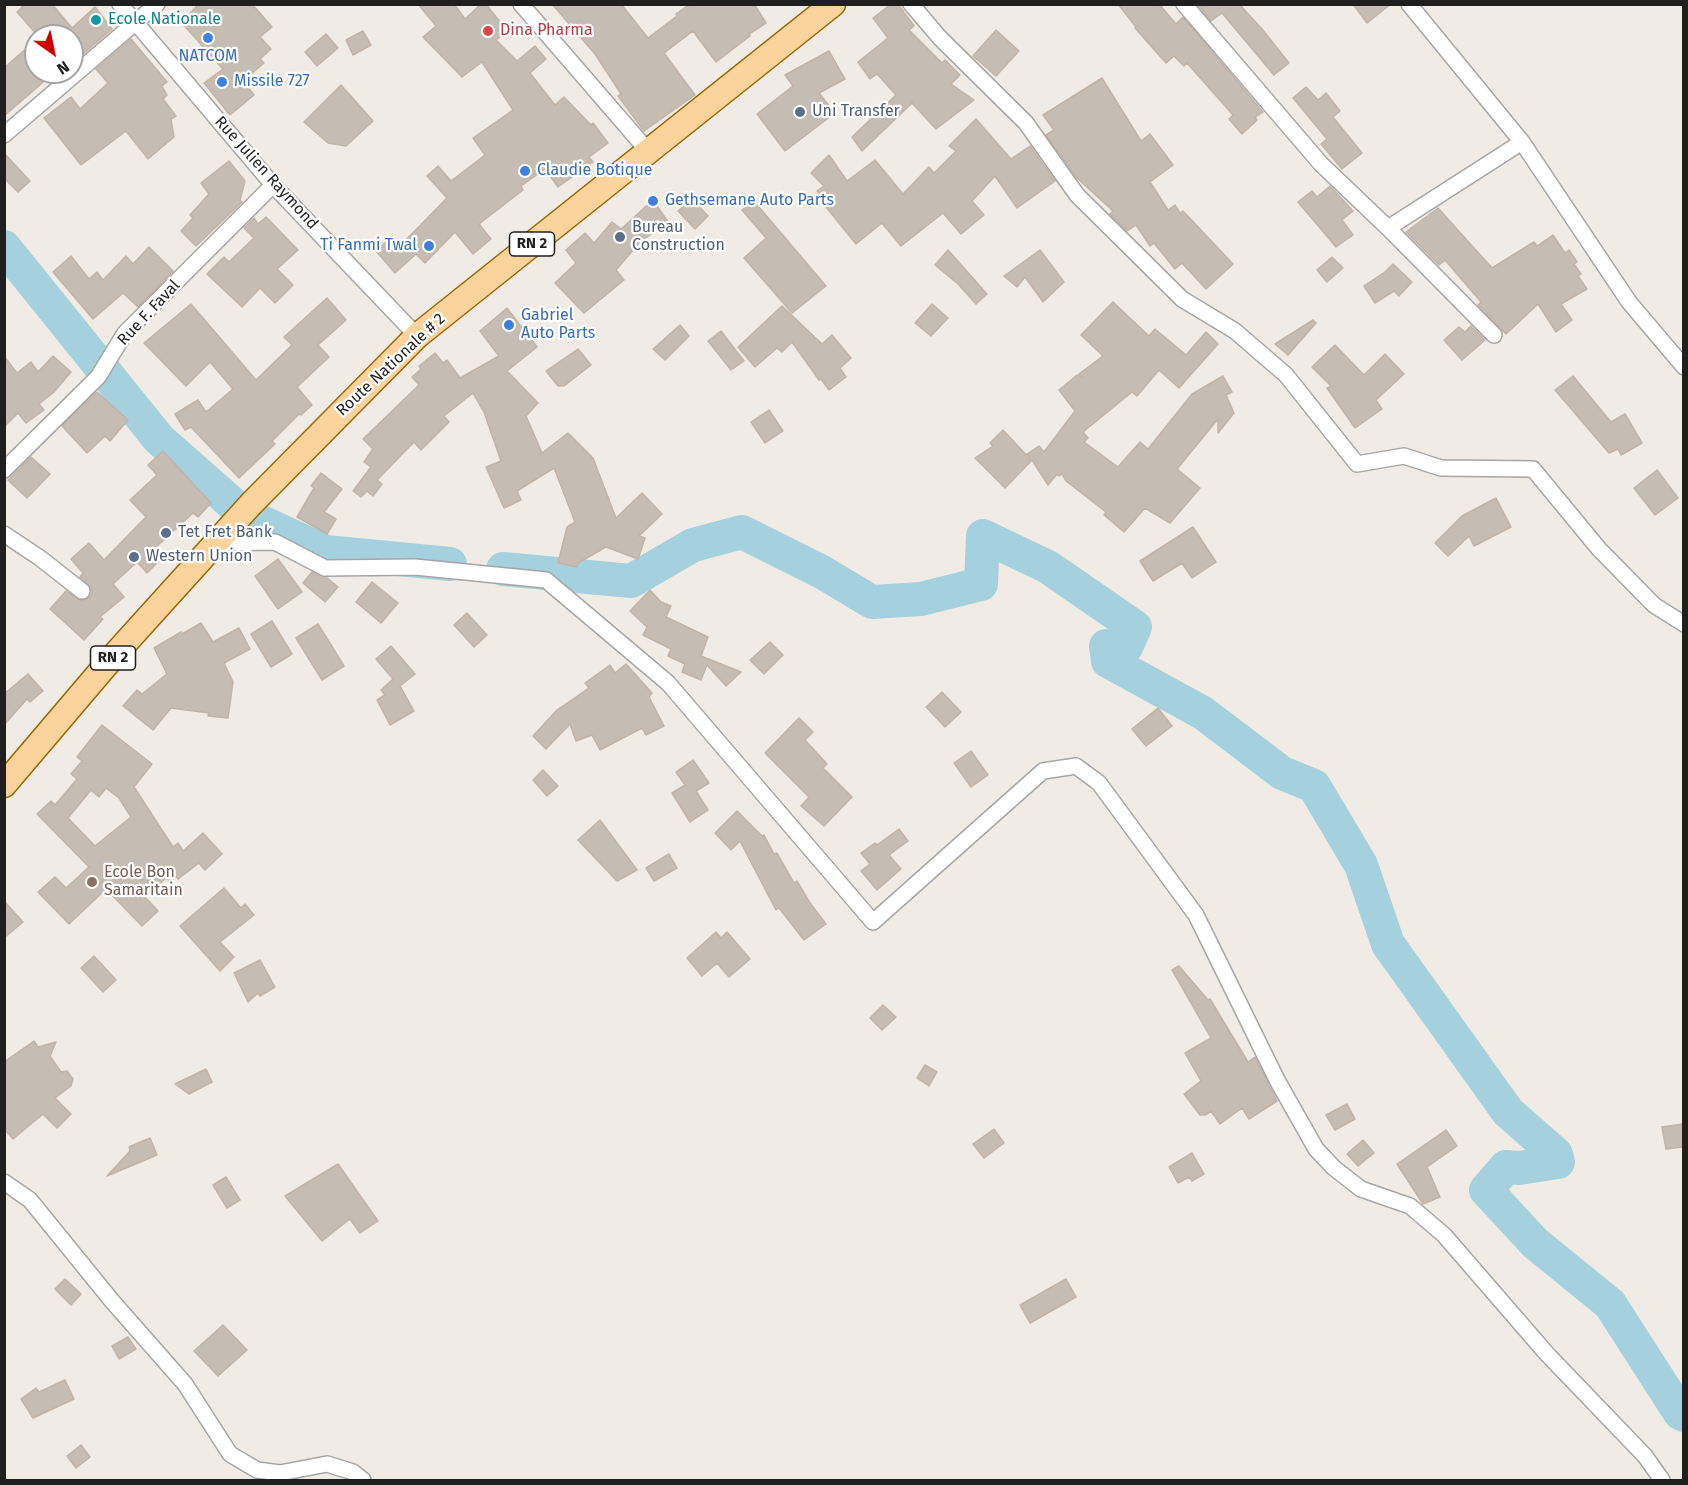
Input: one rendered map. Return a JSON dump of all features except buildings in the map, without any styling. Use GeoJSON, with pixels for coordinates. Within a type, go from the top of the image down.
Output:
{"type":"FeatureCollection","features":[{"type":"Feature","properties":{"kind":"main road","name":"Route Nationale # 2"},"geometry":{"type":"LineString","coordinates":[[4,785],[118,651],[250,504],[417,336],[833,4]]}},
{"type":"Feature","properties":{"kind":"street","name":"Rue Julien Raymond"},"geometry":{"type":"LineString","coordinates":[[120,4],[273,185],[417,336]]}},
{"type":"Feature","properties":{"kind":"street"},"geometry":{"type":"LineString","coordinates":[[4,135],[157,4]]}},
{"type":"Feature","properties":{"kind":"street"},"geometry":{"type":"LineString","coordinates":[[521,4],[648,151]]}},
{"type":"Feature","properties":{"kind":"street"},"geometry":{"type":"LineString","coordinates":[[911,4],[940,38],[1026,123],[1077,195],[1182,299],[1235,331],[1286,375],[1357,464],[1404,456],[1441,468],[1533,469],[1599,549],[1654,605],[1683,624]]}},
{"type":"Feature","properties":{"kind":"street"},"geometry":{"type":"LineString","coordinates":[[1184,4],[1321,164],[1494,335]]}},
{"type":"Feature","properties":{"kind":"street"},"geometry":{"type":"LineString","coordinates":[[1409,4],[1522,142],[1629,302],[1683,367]]}},
{"type":"Feature","properties":{"kind":"street"},"geometry":{"type":"LineString","coordinates":[[1388,228],[1522,142]]}},
{"type":"Feature","properties":{"kind":"street","name":"Rue F. Faval"},"geometry":{"type":"LineString","coordinates":[[4,470],[98,376],[125,333],[273,185]]}},
{"type":"Feature","properties":{"kind":"street"},"geometry":{"type":"LineString","coordinates":[[4,534],[40,558],[82,591]]}},
{"type":"Feature","properties":{"kind":"street"},"geometry":{"type":"LineString","coordinates":[[220,538],[275,542],[325,568],[415,567],[546,580],[668,683],[873,922],[1043,771],[1076,766],[1099,783],[1197,915],[1277,1080],[1316,1149],[1334,1168],[1360,1189],[1410,1206],[1444,1235],[1547,1354],[1645,1456],[1662,1480]]}},
{"type":"Feature","properties":{"kind":"street"},"geometry":{"type":"LineString","coordinates":[[4,1182],[30,1200],[112,1301],[185,1384],[230,1454],[257,1470],[280,1473],[327,1464],[353,1472],[363,1480]]}},
{"type":"Feature","properties":{"kind":"waterway"},"geometry":{"type":"LineString","coordinates":[[4,247],[159,439],[244,514],[326,552],[450,564]]}},
{"type":"Feature","properties":{"kind":"waterway"},"geometry":{"type":"LineString","coordinates":[[503,569],[631,581],[693,545],[742,532],[822,572],[872,602],[921,599],[981,584],[983,536],[1048,567],[1135,627],[1126,647],[1106,646],[1108,661],[1203,713],[1282,773],[1314,786],[1361,865],[1388,944],[1508,1112],[1556,1154],[1558,1162],[1519,1168],[1506,1167],[1486,1190],[1535,1243],[1610,1304],[1680,1413],[1684,1415]]}},
{"type":"Feature","properties":{"kind":"place","name":"Ecole Nationale"},"geometry":{"type":"Point","coordinates":[96,20]}},
{"type":"Feature","properties":{"kind":"place","name":"Dina Pharma"},"geometry":{"type":"Point","coordinates":[488,31]}},
{"type":"Feature","properties":{"kind":"place","name":"NATCOM"},"geometry":{"type":"Point","coordinates":[208,38]}},
{"type":"Feature","properties":{"kind":"place","name":"Missile 727"},"geometry":{"type":"Point","coordinates":[222,82]}},
{"type":"Feature","properties":{"kind":"place","name":"Uni Transfer"},"geometry":{"type":"Point","coordinates":[800,112]}},
{"type":"Feature","properties":{"kind":"place","name":"Claudie Botique"},"geometry":{"type":"Point","coordinates":[525,171]}},
{"type":"Feature","properties":{"kind":"place","name":"Gethsemane Auto Parts"},"geometry":{"type":"Point","coordinates":[653,201]}},
{"type":"Feature","properties":{"kind":"place","name":"Bureau Construction"},"geometry":{"type":"Point","coordinates":[620,237]}},
{"type":"Feature","properties":{"kind":"place","name":"Ti Fanmi Twal"},"geometry":{"type":"Point","coordinates":[429,246]}},
{"type":"Feature","properties":{"kind":"place","name":"Gabriel Auto Parts"},"geometry":{"type":"Point","coordinates":[509,325]}},
{"type":"Feature","properties":{"kind":"place","name":"Tet Fret Bank"},"geometry":{"type":"Point","coordinates":[166,533]}},
{"type":"Feature","properties":{"kind":"place","name":"Western Union"},"geometry":{"type":"Point","coordinates":[134,557]}},
{"type":"Feature","properties":{"kind":"place","name":"Ecole Bon Samaritain"},"geometry":{"type":"Point","coordinates":[92,882]}}]}
